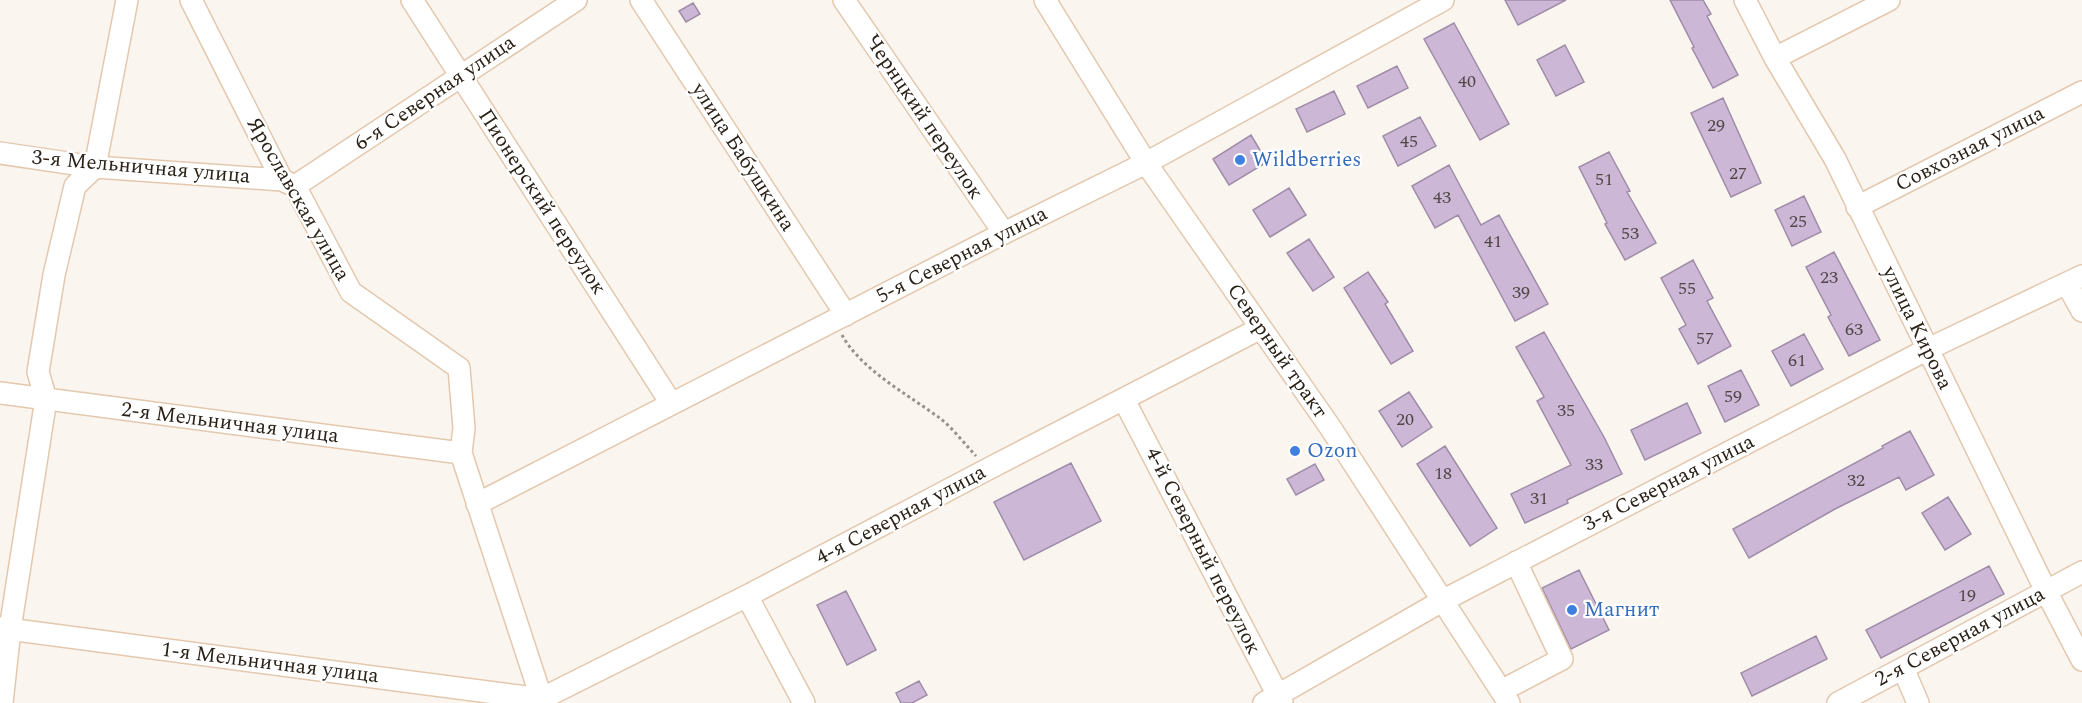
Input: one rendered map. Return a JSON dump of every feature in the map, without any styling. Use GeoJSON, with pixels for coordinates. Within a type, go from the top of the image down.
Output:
{"type":"FeatureCollection","features":[{"type":"Feature","properties":{"kind":"street"},"geometry":{"type":"LineString","coordinates":[[3,703],[5,628],[46,399],[38,372],[54,275],[75,186],[95,167],[127,0]]}},
{"type":"Feature","properties":{"kind":"street","name":"Ярославская улица"},"geometry":{"type":"LineString","coordinates":[[191,0],[288,183],[351,292],[459,368],[464,428],[461,453],[542,701]]}},
{"type":"Feature","properties":{"kind":"street","name":"Пионерский переулок"},"geometry":{"type":"LineString","coordinates":[[412,0],[671,403]]}},
{"type":"Feature","properties":{"kind":"street","name":"6-я Северная улица"},"geometry":{"type":"LineString","coordinates":[[288,183],[576,0]]}},
{"type":"Feature","properties":{"kind":"street","name":"улица Бабушкина"},"geometry":{"type":"LineString","coordinates":[[641,0],[840,317]]}},
{"type":"Feature","properties":{"kind":"street","name":"Чернцкий переулок"},"geometry":{"type":"LineString","coordinates":[[844,0],[1004,233]]}},
{"type":"Feature","properties":{"kind":"street","name":"Северный тракт"},"geometry":{"type":"LineString","coordinates":[[1045,0],[1146,163],[1330,427],[1505,697]]}},
{"type":"Feature","properties":{"kind":"street","name":"5-я Северная улица"},"geometry":{"type":"LineString","coordinates":[[477,504],[1004,233],[1146,163],[1420,5],[1443,0]]}},
{"type":"Feature","properties":{"kind":"street","name":"улица Кирова"},"geometry":{"type":"LineString","coordinates":[[1745,0],[1775,58],[1835,159],[2082,660]]}},
{"type":"Feature","properties":{"kind":"street"},"geometry":{"type":"LineString","coordinates":[[1775,58],[1889,0]]}},
{"type":"Feature","properties":{"kind":"street","name":"Совхозная улица"},"geometry":{"type":"LineString","coordinates":[[1857,207],[2082,92]]}},
{"type":"Feature","properties":{"kind":"street","name":"3-я Мельничная улица"},"geometry":{"type":"LineString","coordinates":[[0,153],[95,167],[288,183]]}},
{"type":"Feature","properties":{"kind":"street"},"geometry":{"type":"LineString","coordinates":[[2074,280],[2082,311]]}},
{"type":"Feature","properties":{"kind":"street","name":"3-я Северная улица"},"geometry":{"type":"LineString","coordinates":[[1275,701],[1442,601],[1516,562],[1928,350],[2074,280]]}},
{"type":"Feature","properties":{"kind":"street","name":"4-я Северная улица"},"geometry":{"type":"LineString","coordinates":[[542,701],[1261,328]]}},
{"type":"Feature","properties":{"kind":"street","name":"2-я Мельничная улица"},"geometry":{"type":"LineString","coordinates":[[0,393],[461,453]]}},
{"type":"Feature","properties":{"kind":"street","name":"4-й Северный переулок"},"geometry":{"type":"LineString","coordinates":[[1124,400],[1275,701]]}},
{"type":"Feature","properties":{"kind":"street"},"geometry":{"type":"LineString","coordinates":[[1505,697],[1562,659],[1516,562]]}},
{"type":"Feature","properties":{"kind":"street","name":"2-я Северная улица"},"geometry":{"type":"LineString","coordinates":[[1838,703],[2082,572]]}},
{"type":"Feature","properties":{"kind":"street"},"geometry":{"type":"LineString","coordinates":[[747,596],[804,703]]}},
{"type":"Feature","properties":{"kind":"street","name":"1-я Мельничная улица"},"geometry":{"type":"LineString","coordinates":[[5,628],[542,701]]}},
{"type":"Feature","properties":{"kind":"street"},"geometry":{"type":"LineString","coordinates":[[1903,668],[1918,703]]}},
{"type":"Feature","properties":{"kind":"path"},"geometry":{"type":"LineString","coordinates":[[840,317],[849,348],[875,371],[943,421],[988,469]]}},
{"type":"Feature","properties":{"kind":"building"},"geometry":{"type":"Polygon","coordinates":[[[1505,0],[1566,0],[1518,25],[1505,0]]]}},
{"type":"Feature","properties":{"kind":"building"},"geometry":{"type":"Polygon","coordinates":[[[1670,0],[1703,0],[1711,14],[1707,16],[1738,75],[1713,88],[1670,0]]]}},
{"type":"Feature","properties":{"kind":"building"},"geometry":{"type":"Polygon","coordinates":[[[693,3],[700,14],[686,22],[679,11],[693,3]]]}},
{"type":"Feature","properties":{"kind":"building"},"geometry":{"type":"Polygon","coordinates":[[[1454,23],[1509,124],[1480,140],[1424,39],[1454,23]]]}},
{"type":"Feature","properties":{"kind":"building"},"geometry":{"type":"Polygon","coordinates":[[[1565,45],[1584,82],[1556,96],[1537,60],[1565,45]]]}},
{"type":"Feature","properties":{"kind":"building"},"geometry":{"type":"Polygon","coordinates":[[[1397,66],[1408,88],[1368,108],[1357,86],[1397,66]]]}},
{"type":"Feature","properties":{"kind":"building"},"geometry":{"type":"Polygon","coordinates":[[[1334,91],[1345,114],[1307,132],[1296,109],[1334,91]]]}},
{"type":"Feature","properties":{"kind":"building"},"geometry":{"type":"Polygon","coordinates":[[[1723,98],[1761,183],[1731,197],[1691,113],[1723,98]]]}},
{"type":"Feature","properties":{"kind":"building"},"geometry":{"type":"Polygon","coordinates":[[[1420,117],[1436,146],[1398,166],[1383,136],[1420,117]]]}},
{"type":"Feature","properties":{"kind":"building","name":"Wildberries"},"geometry":{"type":"Polygon","coordinates":[[[1251,135],[1267,162],[1229,185],[1213,159],[1251,135]]]}},
{"type":"Feature","properties":{"kind":"building"},"geometry":{"type":"Polygon","coordinates":[[[1609,152],[1630,191],[1627,192],[1656,243],[1625,260],[1605,224],[1607,223],[1579,167],[1609,152]]]}},
{"type":"Feature","properties":{"kind":"building"},"geometry":{"type":"Polygon","coordinates":[[[1449,165],[1481,225],[1499,215],[1548,304],[1515,321],[1458,215],[1435,228],[1412,186],[1449,165]]]}},
{"type":"Feature","properties":{"kind":"building"},"geometry":{"type":"Polygon","coordinates":[[[1289,188],[1306,215],[1270,237],[1253,210],[1289,188]]]}},
{"type":"Feature","properties":{"kind":"building"},"geometry":{"type":"Polygon","coordinates":[[[1804,196],[1821,232],[1792,246],[1775,210],[1804,196]]]}},
{"type":"Feature","properties":{"kind":"building"},"geometry":{"type":"Polygon","coordinates":[[[1309,239],[1334,277],[1313,291],[1287,253],[1309,239]]]}},
{"type":"Feature","properties":{"kind":"building"},"geometry":{"type":"Polygon","coordinates":[[[1834,252],[1880,340],[1849,356],[1828,317],[1831,315],[1806,267],[1834,252]]]}},
{"type":"Feature","properties":{"kind":"building"},"geometry":{"type":"Polygon","coordinates":[[[1693,260],[1713,298],[1707,301],[1731,346],[1698,364],[1679,329],[1686,325],[1661,278],[1693,260]]]}},
{"type":"Feature","properties":{"kind":"building"},"geometry":{"type":"Polygon","coordinates":[[[1368,272],[1388,302],[1385,304],[1413,351],[1391,364],[1344,288],[1368,272]]]}},
{"type":"Feature","properties":{"kind":"building"},"geometry":{"type":"Polygon","coordinates":[[[1544,332],[1604,437],[1622,474],[1525,523],[1511,494],[1571,465],[1537,401],[1544,397],[1516,347],[1544,332]]]}},
{"type":"Feature","properties":{"kind":"building"},"geometry":{"type":"Polygon","coordinates":[[[1804,334],[1823,369],[1791,386],[1772,351],[1804,334]]]}},
{"type":"Feature","properties":{"kind":"building"},"geometry":{"type":"Polygon","coordinates":[[[1741,370],[1759,405],[1725,422],[1708,386],[1741,370]]]}},
{"type":"Feature","properties":{"kind":"building"},"geometry":{"type":"Polygon","coordinates":[[[1409,392],[1432,427],[1402,447],[1379,411],[1409,392]]]}},
{"type":"Feature","properties":{"kind":"building"},"geometry":{"type":"Polygon","coordinates":[[[1687,403],[1701,433],[1645,460],[1631,430],[1687,403]]]}},
{"type":"Feature","properties":{"kind":"building"},"geometry":{"type":"Polygon","coordinates":[[[1910,431],[1934,475],[1906,490],[1899,477],[1835,509],[1749,558],[1733,529],[1910,431]]]}},
{"type":"Feature","properties":{"kind":"building"},"geometry":{"type":"Polygon","coordinates":[[[1445,446],[1497,528],[1470,546],[1417,464],[1445,446]]]}},
{"type":"Feature","properties":{"kind":"building"},"geometry":{"type":"Polygon","coordinates":[[[1071,463],[1101,521],[1024,560],[994,502],[1071,463]]]}},
{"type":"Feature","properties":{"kind":"building"},"geometry":{"type":"Polygon","coordinates":[[[1315,464],[1324,480],[1296,495],[1287,479],[1315,464]]]}},
{"type":"Feature","properties":{"kind":"building"},"geometry":{"type":"Polygon","coordinates":[[[1948,497],[1971,534],[1945,550],[1922,513],[1948,497]]]}},
{"type":"Feature","properties":{"kind":"building"},"geometry":{"type":"Polygon","coordinates":[[[1989,566],[2004,594],[1881,658],[1866,630],[1989,566]]]}},
{"type":"Feature","properties":{"kind":"building"},"geometry":{"type":"Polygon","coordinates":[[[1579,570],[1609,630],[1571,649],[1542,588],[1579,570]]]}},
{"type":"Feature","properties":{"kind":"building"},"geometry":{"type":"Polygon","coordinates":[[[846,591],[876,650],[847,665],[817,605],[846,591]]]}},
{"type":"Feature","properties":{"kind":"building"},"geometry":{"type":"Polygon","coordinates":[[[1816,636],[1827,659],[1752,696],[1741,673],[1816,636]]]}},
{"type":"Feature","properties":{"kind":"building"},"geometry":{"type":"Polygon","coordinates":[[[919,681],[927,695],[912,703],[901,703],[896,693],[919,681]]]}},
{"type":"Feature","properties":{"kind":"place","name":"Wildberries"},"geometry":{"type":"Point","coordinates":[1240,160]}},
{"type":"Feature","properties":{"kind":"place","name":"Ozon"},"geometry":{"type":"Point","coordinates":[1295,451]}},
{"type":"Feature","properties":{"kind":"place","name":"Магнит"},"geometry":{"type":"Point","coordinates":[1572,610]}}]}
